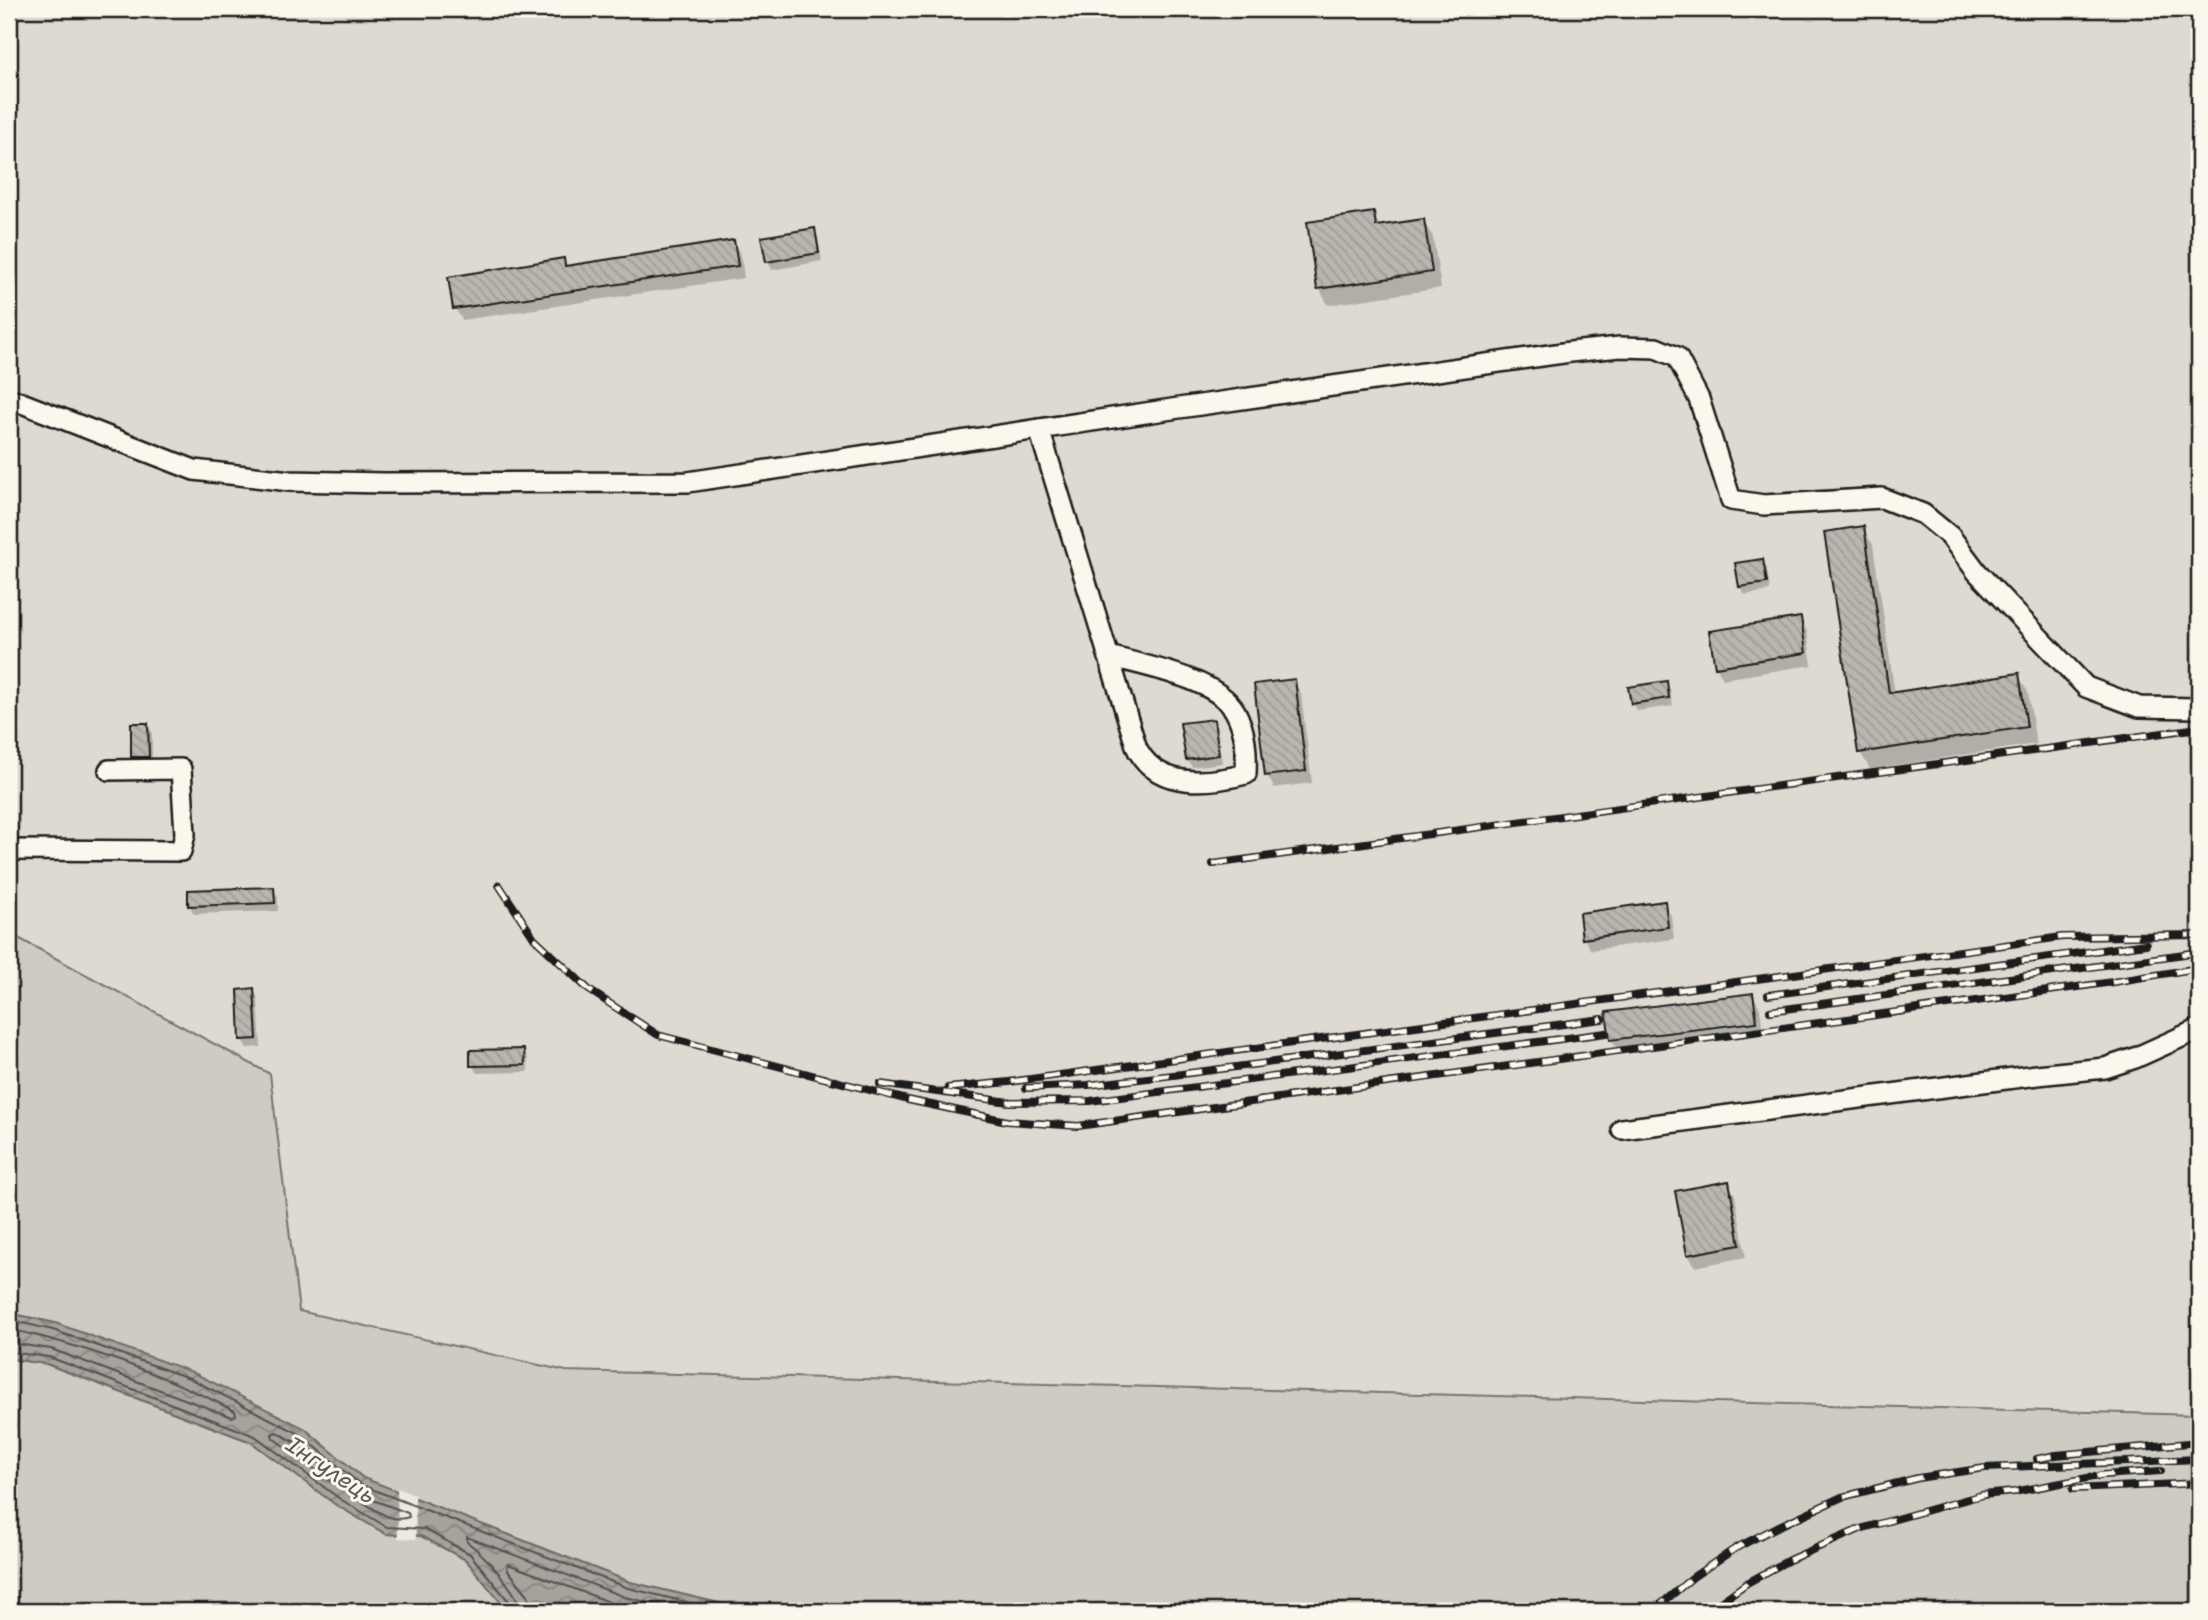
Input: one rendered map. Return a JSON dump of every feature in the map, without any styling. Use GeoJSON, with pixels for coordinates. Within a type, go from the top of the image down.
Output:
{"type":"FeatureCollection","features":[{"type":"Feature","properties":{"kind":"lane"},"geometry":{"type":"LineString","coordinates":[[9,398],[194,470],[290,481],[688,482],[1570,352],[1656,348],[1677,357],[1699,399],[1731,500],[1764,505],[1882,498],[1923,514],[1950,536],[1977,572],[2086,687],[2139,707],[2199,708]]}},
{"type":"Feature","properties":{"kind":"lane"},"geometry":{"type":"LineString","coordinates":[[1039,429],[1109,656],[1139,752],[1163,775],[1201,781],[1246,774],[1244,732],[1234,709],[1219,695],[1201,684],[1109,656]]}},
{"type":"Feature","properties":{"kind":"lane"},"geometry":{"type":"LineString","coordinates":[[9,850],[181,851],[185,834],[181,769],[108,770]]}},
{"type":"Feature","properties":{"kind":"lane"},"geometry":{"type":"LineString","coordinates":[[1622,1129],[2105,1068],[2135,1058],[2199,1029]]}},
{"type":"Feature","properties":{"kind":"shaded area"},"geometry":{"type":"Polygon","coordinates":[[[9,9],[2199,9],[2199,1415],[566,1371],[299,1311],[270,1074],[9,933],[9,9]]]}},
{"type":"Feature","properties":{"kind":"shaded area"},"geometry":{"type":"Polygon","coordinates":[[[9,933],[270,1074],[299,1311],[566,1371],[2199,1415],[2199,1611],[753,1611],[630,1582],[363,1478],[304,1428],[55,1323],[9,1313],[9,933]]]}},
{"type":"Feature","properties":{"kind":"shaded area"},"geometry":{"type":"Polygon","coordinates":[[[9,1359],[46,1364],[251,1442],[336,1505],[386,1534],[421,1536],[466,1560],[508,1611],[9,1611],[9,1359]]]}},
{"type":"Feature","properties":{"kind":"water","name":"Інгулець"},"geometry":{"type":"Polygon","coordinates":[[[9,1313],[55,1323],[192,1372],[304,1428],[363,1478],[630,1582],[752,1611],[508,1611],[466,1560],[421,1536],[386,1534],[336,1505],[251,1442],[47,1364],[9,1359],[9,1313]]]}},
{"type":"Feature","properties":{"kind":"pier"},"geometry":{"type":"Polygon","coordinates":[[[397,1488],[415,1495],[416,1539],[398,1538],[397,1488]]]}},
{"type":"Feature","properties":{"kind":"building"},"geometry":{"type":"Polygon","coordinates":[[[1374,212],[1376,226],[1424,219],[1432,272],[1317,289],[1307,222],[1374,212]]]}},
{"type":"Feature","properties":{"kind":"building"},"geometry":{"type":"Polygon","coordinates":[[[815,228],[819,253],[766,262],[761,237],[815,228]]]}},
{"type":"Feature","properties":{"kind":"building"},"geometry":{"type":"Polygon","coordinates":[[[734,240],[738,266],[453,309],[448,277],[564,258],[565,266],[734,240]]]}},
{"type":"Feature","properties":{"kind":"building"},"geometry":{"type":"Polygon","coordinates":[[[1864,526],[1889,693],[2019,673],[2027,727],[1858,753],[1824,532],[1864,526]]]}},
{"type":"Feature","properties":{"kind":"building"},"geometry":{"type":"Polygon","coordinates":[[[1763,559],[1767,583],[1739,587],[1735,563],[1763,559]]]}},
{"type":"Feature","properties":{"kind":"building"},"geometry":{"type":"Polygon","coordinates":[[[1801,617],[1806,653],[1715,667],[1709,631],[1801,617]]]}},
{"type":"Feature","properties":{"kind":"building"},"geometry":{"type":"Polygon","coordinates":[[[1295,679],[1306,771],[1265,776],[1254,684],[1295,679]]]}},
{"type":"Feature","properties":{"kind":"building"},"geometry":{"type":"Polygon","coordinates":[[[1667,681],[1669,698],[1631,704],[1628,687],[1667,681]]]}},
{"type":"Feature","properties":{"kind":"building"},"geometry":{"type":"Polygon","coordinates":[[[1214,719],[1219,755],[1186,760],[1180,723],[1214,719]]]}},
{"type":"Feature","properties":{"kind":"building"},"geometry":{"type":"Polygon","coordinates":[[[131,723],[148,723],[149,757],[131,757],[131,723]]]}},
{"type":"Feature","properties":{"kind":"building"},"geometry":{"type":"Polygon","coordinates":[[[274,887],[275,903],[188,906],[188,890],[274,887]]]}},
{"type":"Feature","properties":{"kind":"building"},"geometry":{"type":"Polygon","coordinates":[[[1665,901],[1668,927],[1582,939],[1579,913],[1665,901]]]}},
{"type":"Feature","properties":{"kind":"building"},"geometry":{"type":"Polygon","coordinates":[[[254,988],[257,1039],[240,1040],[238,990],[254,988]]]}},
{"type":"Feature","properties":{"kind":"building"},"geometry":{"type":"Polygon","coordinates":[[[1753,993],[1757,1022],[1610,1040],[1606,1012],[1753,993]]]}},
{"type":"Feature","properties":{"kind":"building"},"geometry":{"type":"Polygon","coordinates":[[[524,1049],[525,1065],[470,1066],[470,1050],[524,1049]]]}},
{"type":"Feature","properties":{"kind":"building"},"geometry":{"type":"Polygon","coordinates":[[[1729,1181],[1740,1245],[1687,1255],[1675,1191],[1729,1181]]]}},
{"type":"Feature","properties":{"kind":"railway"},"geometry":{"type":"LineString","coordinates":[[1213,864],[2199,728]]}},
{"type":"Feature","properties":{"kind":"railway"},"geometry":{"type":"LineString","coordinates":[[499,885],[534,938],[589,990],[658,1035],[908,1100],[1007,1121],[1078,1126],[2199,968]]}},
{"type":"Feature","properties":{"kind":"railway"},"geometry":{"type":"LineString","coordinates":[[948,1088],[1009,1082],[2062,937],[2199,935]]}},
{"type":"Feature","properties":{"kind":"railway"},"geometry":{"type":"LineString","coordinates":[[1768,995],[2146,944]]}},
{"type":"Feature","properties":{"kind":"railway"},"geometry":{"type":"LineString","coordinates":[[1770,1011],[2199,952]]}},
{"type":"Feature","properties":{"kind":"railway"},"geometry":{"type":"LineString","coordinates":[[1026,1088],[1088,1085],[1182,1074],[1602,1019]]}},
{"type":"Feature","properties":{"kind":"railway"},"geometry":{"type":"LineString","coordinates":[[880,1084],[1009,1102],[1090,1101],[1606,1033]]}},
{"type":"Feature","properties":{"kind":"railway"},"geometry":{"type":"LineString","coordinates":[[2037,1459],[2199,1442]]}},
{"type":"Feature","properties":{"kind":"railway"},"geometry":{"type":"LineString","coordinates":[[1653,1611],[1693,1577],[1736,1548],[1842,1497],[1918,1478],[1985,1468],[2199,1459]]}},
{"type":"Feature","properties":{"kind":"railway"},"geometry":{"type":"LineString","coordinates":[[1708,1611],[1747,1583],[1789,1560],[1860,1529],[1982,1495],[2014,1492],[2103,1475],[2161,1471]]}},
{"type":"Feature","properties":{"kind":"railway"},"geometry":{"type":"LineString","coordinates":[[2073,1489],[2199,1483]]}}]}
